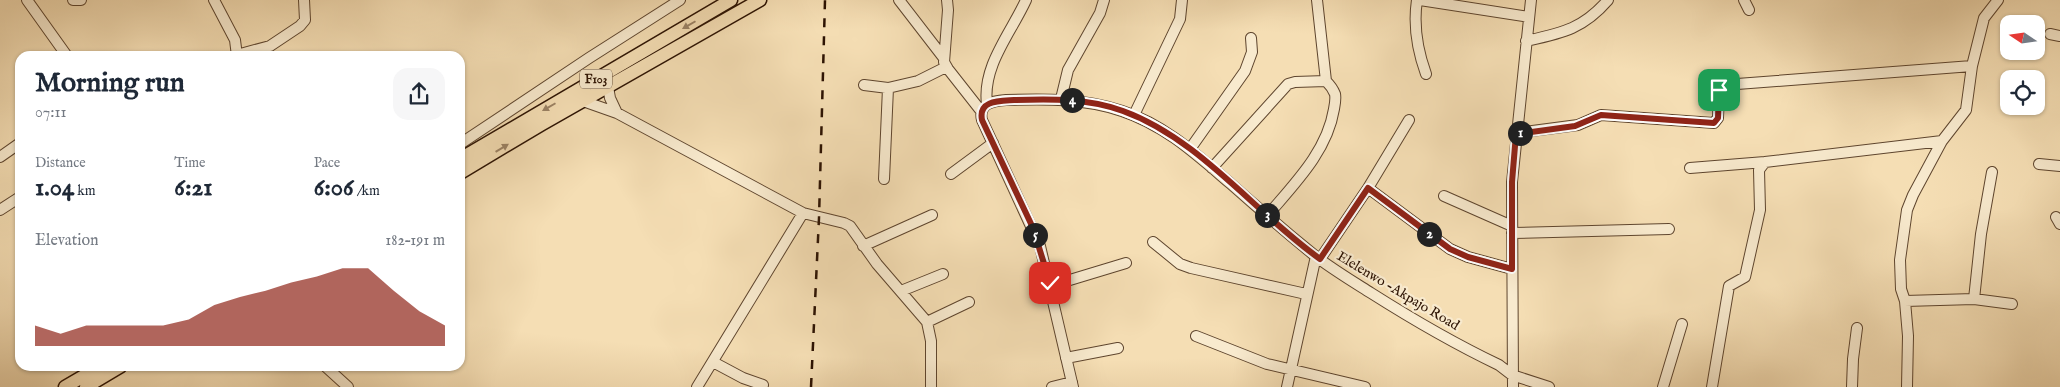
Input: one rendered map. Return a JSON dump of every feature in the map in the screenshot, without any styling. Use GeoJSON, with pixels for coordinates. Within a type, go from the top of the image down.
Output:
{"type":"FeatureCollection","features":[{"type":"Feature","properties":{"kind":"main road","name":"F103"},"geometry":{"type":"LineString","coordinates":[[465,154],[731,0]]}},
{"type":"Feature","properties":{"kind":"main road","name":"F103"},"geometry":{"type":"LineString","coordinates":[[465,170],[760,0]]}},
{"type":"Feature","properties":{"kind":"main road"},"geometry":{"type":"LineString","coordinates":[[65,387],[92,371]]}},
{"type":"Feature","properties":{"kind":"main road"},"geometry":{"type":"LineString","coordinates":[[86,387],[113,371]]}},
{"type":"Feature","properties":{"kind":"street"},"geometry":{"type":"LineString","coordinates":[[27,0],[63,51]]}},
{"type":"Feature","properties":{"kind":"street"},"geometry":{"type":"LineString","coordinates":[[73,0],[81,0]]}},
{"type":"Feature","properties":{"kind":"street"},"geometry":{"type":"LineString","coordinates":[[214,0],[235,40],[236,51]]}},
{"type":"Feature","properties":{"kind":"street"},"geometry":{"type":"LineString","coordinates":[[258,51],[270,46],[300,26],[305,20],[304,0]]}},
{"type":"Feature","properties":{"kind":"street"},"geometry":{"type":"LineString","coordinates":[[465,141],[680,0]]}},
{"type":"Feature","properties":{"kind":"street"},"geometry":{"type":"LineString","coordinates":[[899,0],[945,62],[984,108]]}},
{"type":"Feature","properties":{"kind":"street"},"geometry":{"type":"LineString","coordinates":[[945,62],[947,0]]}},
{"type":"Feature","properties":{"kind":"street"},"geometry":{"type":"LineString","coordinates":[[1026,0],[992,67],[986,88],[982,120],[1033,228],[1050,286],[1073,384],[1052,387]]}},
{"type":"Feature","properties":{"kind":"street"},"geometry":{"type":"LineString","coordinates":[[1061,99],[1068,70],[1100,13],[1104,0]]}},
{"type":"Feature","properties":{"kind":"street"},"geometry":{"type":"LineString","coordinates":[[1134,116],[1180,19],[1182,0]]}},
{"type":"Feature","properties":{"kind":"street"},"geometry":{"type":"LineString","coordinates":[[1268,216],[1305,171],[1327,134],[1336,97],[1333,88],[1326,81],[1317,0]]}},
{"type":"Feature","properties":{"kind":"street"},"geometry":{"type":"LineString","coordinates":[[1426,74],[1415,30],[1419,0],[1529,17]]}},
{"type":"Feature","properties":{"kind":"street"},"geometry":{"type":"LineString","coordinates":[[1513,387],[1512,182],[1531,0]]}},
{"type":"Feature","properties":{"kind":"street"},"geometry":{"type":"LineString","coordinates":[[1526,41],[1556,34],[1580,25],[1608,0]]}},
{"type":"Feature","properties":{"kind":"street"},"geometry":{"type":"LineString","coordinates":[[1744,0],[1749,10]]}},
{"type":"Feature","properties":{"kind":"street"},"geometry":{"type":"LineString","coordinates":[[1907,387],[1908,336],[1901,289],[1900,260],[1908,210],[1913,195],[1942,140],[1966,110],[1972,66],[1984,18],[1998,0]]}},
{"type":"Feature","properties":{"kind":"street"},"geometry":{"type":"LineString","coordinates":[[1190,149],[1245,71],[1252,52],[1251,38]]}},
{"type":"Feature","properties":{"kind":"street"},"geometry":{"type":"LineString","coordinates":[[864,85],[888,88],[918,81],[945,62]]}},
{"type":"Feature","properties":{"kind":"street"},"geometry":{"type":"LineString","coordinates":[[1516,134],[1575,126],[1601,115],[1714,123],[1718,118],[1719,90],[1724,85],[1972,66]]}},
{"type":"Feature","properties":{"kind":"street"},"geometry":{"type":"LineString","coordinates":[[1212,168],[1288,84],[1291,82],[1326,81]]}},
{"type":"Feature","properties":{"kind":"street"},"geometry":{"type":"LineString","coordinates":[[608,87],[610,98],[617,113]]}},
{"type":"Feature","properties":{"kind":"street"},"geometry":{"type":"LineString","coordinates":[[884,179],[888,88]]}},
{"type":"Feature","properties":{"kind":"street","name":"Elelenwo -Akpajo Road"},"geometry":{"type":"LineString","coordinates":[[984,108],[998,101],[1061,99],[1107,106],[1164,130],[1190,149],[1318,258],[1403,314],[1499,365],[1512,375],[1549,387]]}},
{"type":"Feature","properties":{"kind":"street"},"geometry":{"type":"LineString","coordinates":[[583,101],[617,113],[803,213],[850,226],[863,246],[927,322],[931,341],[931,387]]}},
{"type":"Feature","properties":{"kind":"street"},"geometry":{"type":"LineString","coordinates":[[1286,387],[1306,294],[1318,258],[1368,188],[1409,120]]}},
{"type":"Feature","properties":{"kind":"street"},"geometry":{"type":"LineString","coordinates":[[1690,168],[1765,162],[1942,140]]}},
{"type":"Feature","properties":{"kind":"street"},"geometry":{"type":"LineString","coordinates":[[951,174],[993,143]]}},
{"type":"Feature","properties":{"kind":"street"},"geometry":{"type":"LineString","coordinates":[[0,157],[15,147]]}},
{"type":"Feature","properties":{"kind":"street"},"geometry":{"type":"LineString","coordinates":[[1712,387],[1729,286],[1745,277],[1760,210],[1759,170],[1765,162]]}},
{"type":"Feature","properties":{"kind":"street"},"geometry":{"type":"LineString","coordinates":[[2039,164],[2060,166]]}},
{"type":"Feature","properties":{"kind":"street"},"geometry":{"type":"LineString","coordinates":[[1974,299],[1981,234],[1992,172]]}},
{"type":"Feature","properties":{"kind":"street"},"geometry":{"type":"LineString","coordinates":[[1368,188],[1450,249],[1468,257],[1512,269]]}},
{"type":"Feature","properties":{"kind":"street"},"geometry":{"type":"LineString","coordinates":[[1444,196],[1512,230],[1669,229]]}},
{"type":"Feature","properties":{"kind":"street"},"geometry":{"type":"LineString","coordinates":[[0,210],[15,200]]}},
{"type":"Feature","properties":{"kind":"street"},"geometry":{"type":"LineString","coordinates":[[697,387],[803,213]]}},
{"type":"Feature","properties":{"kind":"street"},"geometry":{"type":"LineString","coordinates":[[863,246],[932,215]]}},
{"type":"Feature","properties":{"kind":"street"},"geometry":{"type":"LineString","coordinates":[[1153,242],[1180,264],[1191,268],[1306,294]]}},
{"type":"Feature","properties":{"kind":"street"},"geometry":{"type":"LineString","coordinates":[[1050,286],[1126,263]]}},
{"type":"Feature","properties":{"kind":"street"},"geometry":{"type":"LineString","coordinates":[[901,291],[942,274]]}},
{"type":"Feature","properties":{"kind":"street"},"geometry":{"type":"LineString","coordinates":[[1904,301],[1974,299],[2012,304]]}},
{"type":"Feature","properties":{"kind":"street"},"geometry":{"type":"LineString","coordinates":[[927,322],[969,302]]}},
{"type":"Feature","properties":{"kind":"street"},"geometry":{"type":"LineString","coordinates":[[1663,387],[1682,324]]}},
{"type":"Feature","properties":{"kind":"street"},"geometry":{"type":"LineString","coordinates":[[1852,387],[1857,328]]}},
{"type":"Feature","properties":{"kind":"street"},"geometry":{"type":"LineString","coordinates":[[1196,336],[1250,358],[1365,387]]}},
{"type":"Feature","properties":{"kind":"street"},"geometry":{"type":"LineString","coordinates":[[1066,358],[1118,348]]}},
{"type":"Feature","properties":{"kind":"street"},"geometry":{"type":"LineString","coordinates":[[713,362],[744,378],[763,385]]}},
{"type":"Feature","properties":{"kind":"street"},"geometry":{"type":"LineString","coordinates":[[330,371],[348,387]]}},
{"type":"Feature","properties":{"kind":"railway"},"geometry":{"type":"LineString","coordinates":[[811,387],[819,218],[825,0]]}},
{"type":"Feature","properties":{"kind":"route"},"geometry":{"type":"LineString","coordinates":[[1050,283],[1033,228],[982,120],[981,111],[987,104],[993,102],[1042,99],[1076,100],[1121,110],[1151,123],[1190,149],[1320,259],[1368,188],[1408,216],[1441,244],[1459,254],[1512,269],[1512,182],[1516,134],[1575,126],[1601,115],[1714,123],[1718,118],[1719,90]]}}]}
